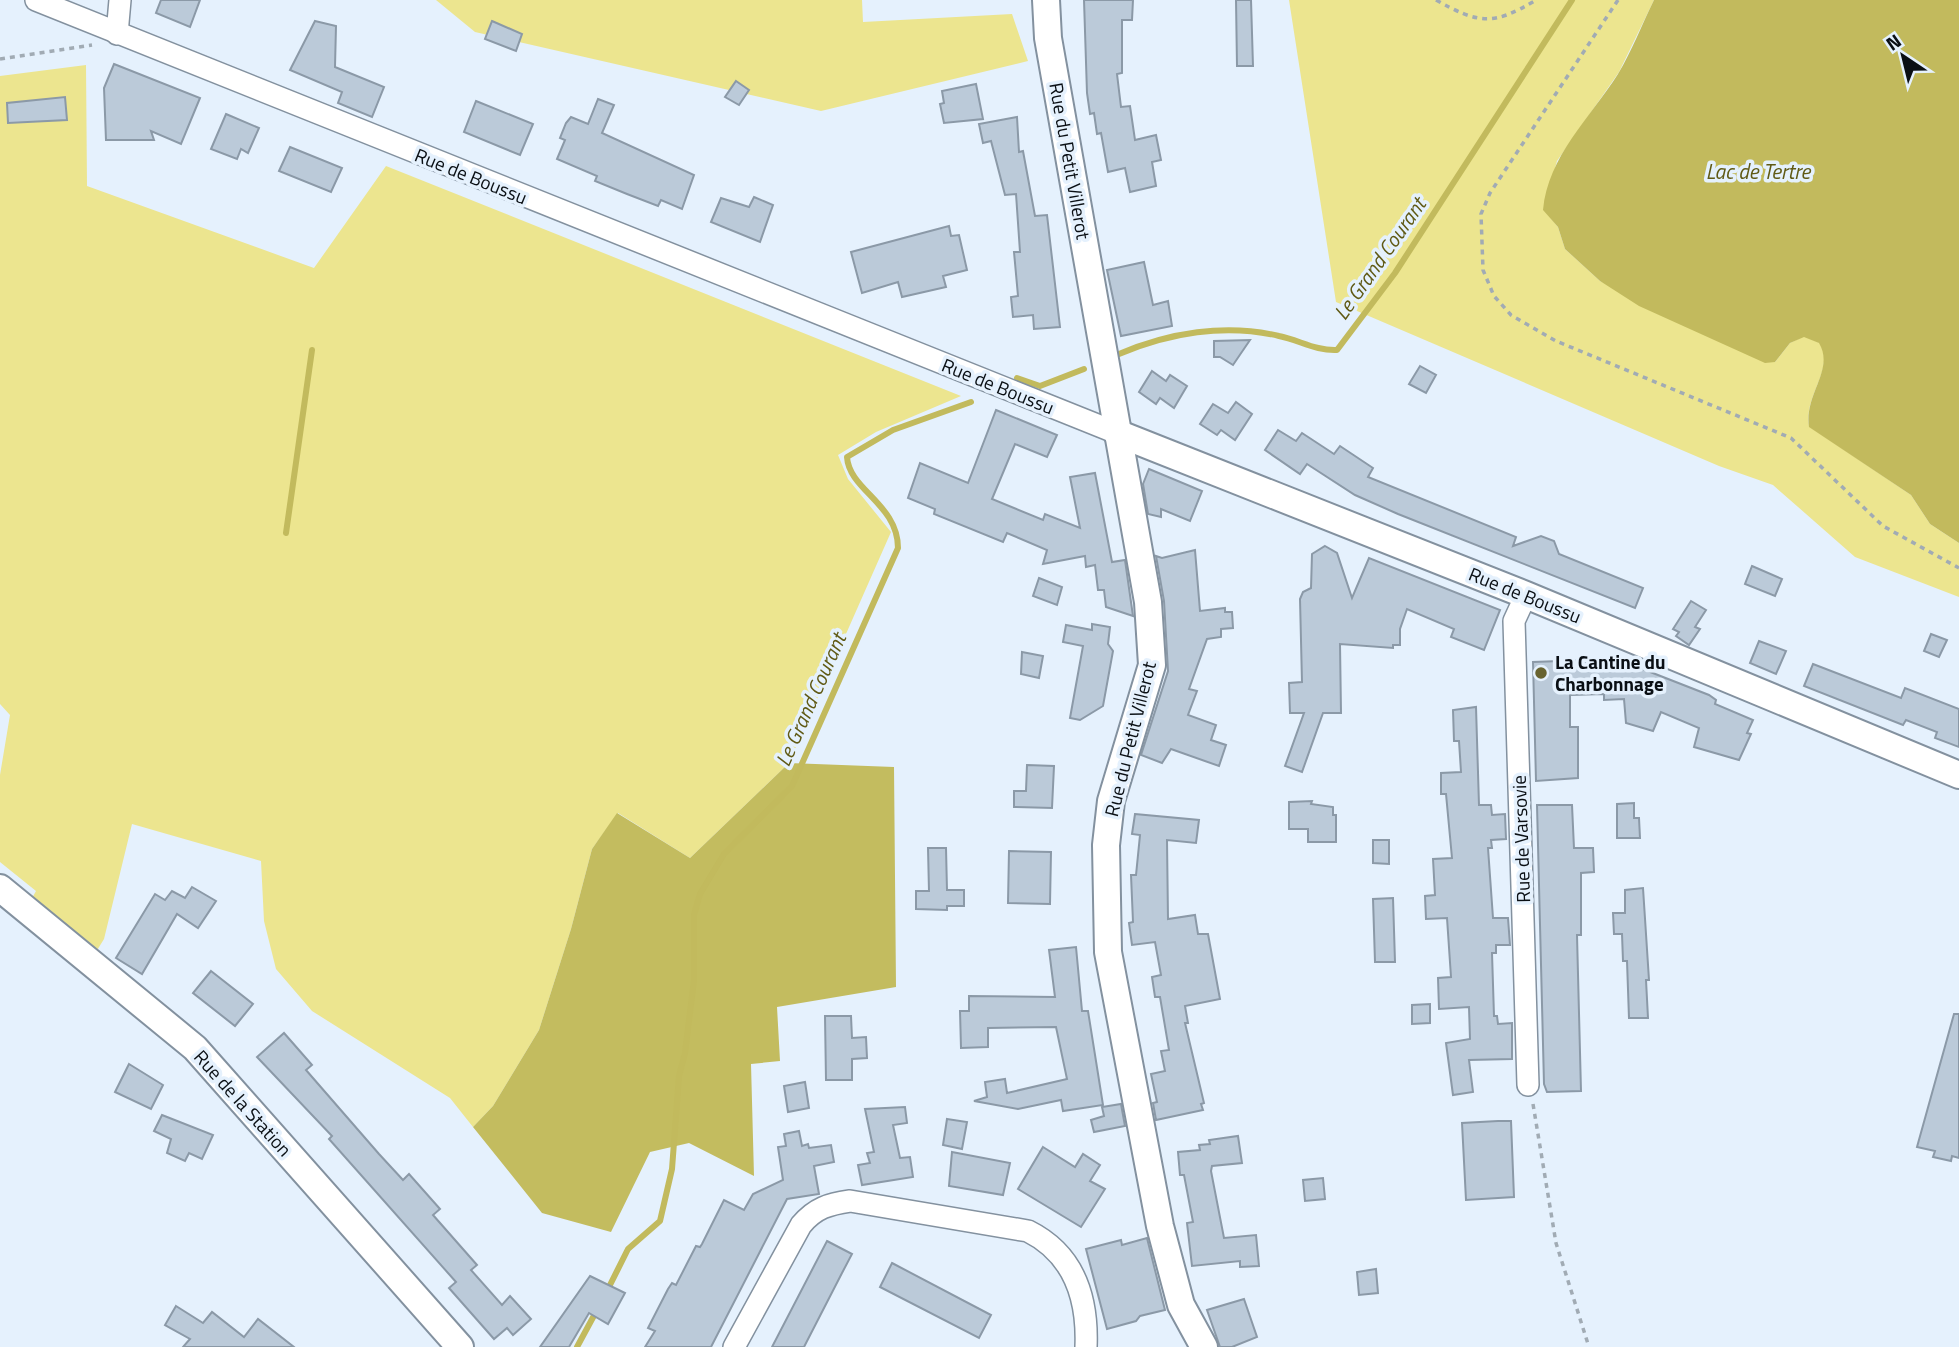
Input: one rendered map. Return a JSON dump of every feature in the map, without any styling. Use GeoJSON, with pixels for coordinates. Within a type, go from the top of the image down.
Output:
{"type":"FeatureCollection","features":[{"type":"Feature","properties":{"kind":"street","name":"Rue de Boussu"},"geometry":{"type":"LineString","coordinates":[[36,0],[1526,595],[1959,775]]}},
{"type":"Feature","properties":{"kind":"street"},"geometry":{"type":"LineString","coordinates":[[117,34],[120,0]]}},
{"type":"Feature","properties":{"kind":"street","name":"Rue du Petit Villerot"},"geometry":{"type":"LineString","coordinates":[[1046,0],[1048,38],[1149,602],[1152,665],[1111,802],[1106,845],[1108,952],[1160,1226],[1181,1305],[1204,1347]]}},
{"type":"Feature","properties":{"kind":"street","name":"Rue de Varsovie"},"geometry":{"type":"LineString","coordinates":[[1526,595],[1514,621],[1528,1086]]}},
{"type":"Feature","properties":{"kind":"street","name":"Rue de la Station"},"geometry":{"type":"LineString","coordinates":[[0,888],[195,1048],[460,1347]]}},
{"type":"Feature","properties":{"kind":"street"},"geometry":{"type":"LineString","coordinates":[[734,1347],[800,1225],[812,1212],[832,1203],[850,1201],[1028,1231],[1046,1240],[1064,1256],[1074,1272],[1083,1306],[1086,1347]]}},
{"type":"Feature","properties":{"kind":"path"},"geometry":{"type":"LineString","coordinates":[[1436,0],[1463,16],[1486,22],[1512,14],[1536,0]]}},
{"type":"Feature","properties":{"kind":"path"},"geometry":{"type":"LineString","coordinates":[[1618,0],[1490,193],[1481,214],[1483,270],[1494,296],[1511,315],[1556,341],[1791,438],[1883,526],[1959,568]]}},
{"type":"Feature","properties":{"kind":"path"},"geometry":{"type":"LineString","coordinates":[[0,59],[87,48],[117,34]]}},
{"type":"Feature","properties":{"kind":"path"},"geometry":{"type":"LineString","coordinates":[[1528,1086],[1537,1121],[1556,1243],[1589,1347]]}},
{"type":"Feature","properties":{"kind":"shaded area"},"geometry":{"type":"Polygon","coordinates":[[[436,0],[862,0],[863,22],[1012,14],[1028,61],[821,111],[475,32],[436,0]]]}},
{"type":"Feature","properties":{"kind":"shaded area"},"geometry":{"type":"Polygon","coordinates":[[[1289,0],[1654,0],[1619,72],[1557,161],[1544,210],[1558,227],[1565,249],[1600,281],[1775,362],[1790,343],[1804,336],[1820,343],[1824,363],[1811,403],[1809,426],[1911,495],[1930,524],[1959,543],[1959,597],[1855,557],[1773,485],[1719,466],[1336,302],[1289,0]]]}},
{"type":"Feature","properties":{"kind":"shaded area"},"geometry":{"type":"Polygon","coordinates":[[[86,65],[87,186],[314,268],[386,166],[961,396],[876,432],[838,455],[848,479],[891,532],[789,763],[690,858],[618,813],[592,849],[571,929],[539,1030],[493,1106],[473,1127],[450,1098],[312,1011],[276,969],[264,921],[261,861],[132,824],[104,939],[96,952],[31,900],[36,891],[0,862],[0,775],[10,715],[0,704],[0,76],[86,65]]]}},
{"type":"Feature","properties":{"kind":"shaded area"},"geometry":{"type":"Polygon","coordinates":[[[789,763],[894,767],[896,987],[777,1007],[780,1061],[751,1064],[754,1176],[689,1143],[650,1152],[611,1232],[542,1213],[473,1127],[493,1106],[539,1030],[571,929],[592,849],[617,813],[690,858],[789,763]]]}},
{"type":"Feature","properties":{"kind":"water","name":"Lac de Tertre"},"geometry":{"type":"Polygon","coordinates":[[[1654,0],[1959,0],[1959,543],[1930,524],[1911,495],[1809,427],[1811,404],[1822,373],[1823,353],[1819,343],[1804,337],[1790,343],[1775,362],[1765,363],[1639,306],[1600,281],[1565,249],[1558,227],[1543,210],[1553,172],[1572,138],[1618,74],[1654,0]]]}},
{"type":"Feature","properties":{"kind":"building"},"geometry":{"type":"Polygon","coordinates":[[[161,0],[200,0],[190,27],[156,13],[161,0]]]}},
{"type":"Feature","properties":{"kind":"building"},"geometry":{"type":"Polygon","coordinates":[[[1084,0],[1133,0],[1132,20],[1122,20],[1122,73],[1117,74],[1121,107],[1130,106],[1135,140],[1156,135],[1161,160],[1152,162],[1156,186],[1130,192],[1125,168],[1108,172],[1101,133],[1097,134],[1094,113],[1090,114],[1087,93],[1084,0]]]}},
{"type":"Feature","properties":{"kind":"building"},"geometry":{"type":"Polygon","coordinates":[[[1236,0],[1251,0],[1253,66],[1237,66],[1236,0]]]}},
{"type":"Feature","properties":{"kind":"building"},"geometry":{"type":"Polygon","coordinates":[[[315,21],[336,26],[335,67],[384,87],[372,117],[338,103],[342,92],[290,70],[315,21]]]}},
{"type":"Feature","properties":{"kind":"building"},"geometry":{"type":"Polygon","coordinates":[[[492,21],[522,34],[516,51],[485,39],[492,21]]]}},
{"type":"Feature","properties":{"kind":"building"},"geometry":{"type":"Polygon","coordinates":[[[114,64],[200,98],[181,144],[151,131],[154,140],[106,140],[104,88],[114,64]]]}},
{"type":"Feature","properties":{"kind":"building"},"geometry":{"type":"Polygon","coordinates":[[[736,81],[749,90],[739,105],[725,97],[736,81]]]}},
{"type":"Feature","properties":{"kind":"building"},"geometry":{"type":"Polygon","coordinates":[[[976,84],[983,119],[944,123],[940,104],[944,103],[942,91],[976,84]]]}},
{"type":"Feature","properties":{"kind":"building"},"geometry":{"type":"Polygon","coordinates":[[[65,97],[67,120],[8,123],[7,103],[65,97]]]}},
{"type":"Feature","properties":{"kind":"building"},"geometry":{"type":"Polygon","coordinates":[[[598,99],[614,105],[602,133],[694,175],[682,209],[661,200],[658,206],[627,194],[595,181],[597,176],[557,159],[565,140],[560,138],[566,123],[571,117],[588,124],[598,99]]]}},
{"type":"Feature","properties":{"kind":"building"},"geometry":{"type":"Polygon","coordinates":[[[476,101],[533,124],[520,155],[464,132],[476,101]]]}},
{"type":"Feature","properties":{"kind":"building"},"geometry":{"type":"Polygon","coordinates":[[[226,114],[259,128],[248,153],[241,149],[237,159],[211,149],[226,114]]]}},
{"type":"Feature","properties":{"kind":"building"},"geometry":{"type":"Polygon","coordinates":[[[1017,117],[1019,152],[1023,151],[1035,216],[1047,215],[1060,327],[1034,329],[1033,315],[1013,317],[1011,297],[1018,296],[1014,252],[1020,252],[1016,194],[1005,195],[991,141],[983,143],[979,124],[1017,117]]]}},
{"type":"Feature","properties":{"kind":"building"},"geometry":{"type":"Polygon","coordinates":[[[290,147],[342,168],[331,192],[279,171],[290,147]]]}},
{"type":"Feature","properties":{"kind":"building"},"geometry":{"type":"Polygon","coordinates":[[[754,197],[773,205],[760,242],[711,222],[721,198],[749,207],[754,197]]]}},
{"type":"Feature","properties":{"kind":"building"},"geometry":{"type":"Polygon","coordinates":[[[949,226],[951,236],[959,235],[967,270],[943,276],[946,287],[902,297],[898,282],[862,293],[851,252],[949,226]]]}},
{"type":"Feature","properties":{"kind":"building"},"geometry":{"type":"Polygon","coordinates":[[[1144,262],[1153,305],[1168,301],[1172,326],[1121,336],[1107,270],[1144,262]]]}},
{"type":"Feature","properties":{"kind":"building"},"geometry":{"type":"Polygon","coordinates":[[[1250,340],[1233,365],[1220,357],[1214,357],[1214,341],[1250,340]]]}},
{"type":"Feature","properties":{"kind":"building"},"geometry":{"type":"Polygon","coordinates":[[[1420,366],[1436,375],[1426,393],[1409,384],[1420,366]]]}},
{"type":"Feature","properties":{"kind":"building"},"geometry":{"type":"Polygon","coordinates":[[[1152,371],[1166,381],[1170,375],[1187,386],[1174,408],[1160,398],[1156,404],[1139,392],[1152,371]]]}},
{"type":"Feature","properties":{"kind":"building"},"geometry":{"type":"Polygon","coordinates":[[[1236,402],[1252,414],[1235,440],[1221,430],[1217,435],[1200,424],[1213,404],[1228,413],[1236,402]]]}},
{"type":"Feature","properties":{"kind":"building"},"geometry":{"type":"Polygon","coordinates":[[[996,410],[1057,435],[1047,457],[1015,444],[992,499],[1043,520],[1045,514],[1080,528],[1070,477],[1095,473],[1112,562],[1125,560],[1133,616],[1106,607],[1104,590],[1098,590],[1095,565],[1086,567],[1085,556],[1043,564],[1047,550],[1007,533],[1003,542],[934,514],[935,509],[908,498],[920,463],[968,483],[996,410]]]}},
{"type":"Feature","properties":{"kind":"building"},"geometry":{"type":"Polygon","coordinates":[[[1278,430],[1296,441],[1302,433],[1334,454],[1340,446],[1373,468],[1368,477],[1516,537],[1513,546],[1541,536],[1554,541],[1559,554],[1643,588],[1635,608],[1398,514],[1355,495],[1307,464],[1300,474],[1265,450],[1278,430]]]}},
{"type":"Feature","properties":{"kind":"building"},"geometry":{"type":"Polygon","coordinates":[[[1149,469],[1202,491],[1190,521],[1161,509],[1161,517],[1148,514],[1143,484],[1149,469]]]}},
{"type":"Feature","properties":{"kind":"building"},"geometry":{"type":"Polygon","coordinates":[[[1325,546],[1337,553],[1352,598],[1369,558],[1500,610],[1484,650],[1451,637],[1454,629],[1407,609],[1400,629],[1400,645],[1393,645],[1393,648],[1340,644],[1341,713],[1323,713],[1302,772],[1285,766],[1304,713],[1290,713],[1289,683],[1302,682],[1300,599],[1303,592],[1311,588],[1312,554],[1325,546]]]}},
{"type":"Feature","properties":{"kind":"building"},"geometry":{"type":"Polygon","coordinates":[[[1195,550],[1200,611],[1225,608],[1225,612],[1232,612],[1233,628],[1221,629],[1221,637],[1207,639],[1189,689],[1197,691],[1188,715],[1216,725],[1211,740],[1226,745],[1219,766],[1171,749],[1162,763],[1141,755],[1168,671],[1164,601],[1156,556],[1162,558],[1195,550]]]}},
{"type":"Feature","properties":{"kind":"building"},"geometry":{"type":"Polygon","coordinates":[[[1752,566],[1782,579],[1775,596],[1745,584],[1752,566]]]}},
{"type":"Feature","properties":{"kind":"building"},"geometry":{"type":"Polygon","coordinates":[[[1039,578],[1062,587],[1057,605],[1033,596],[1039,578]]]}},
{"type":"Feature","properties":{"kind":"building"},"geometry":{"type":"Polygon","coordinates":[[[1691,601],[1706,610],[1695,627],[1700,629],[1689,645],[1676,636],[1679,632],[1673,629],[1691,601]]]}},
{"type":"Feature","properties":{"kind":"building"},"geometry":{"type":"Polygon","coordinates":[[[1092,624],[1110,627],[1108,644],[1113,651],[1103,706],[1080,720],[1070,718],[1083,646],[1063,642],[1066,625],[1092,630],[1092,624]]]}},
{"type":"Feature","properties":{"kind":"building"},"geometry":{"type":"Polygon","coordinates":[[[1931,634],[1947,640],[1939,657],[1924,651],[1931,634]]]}},
{"type":"Feature","properties":{"kind":"building"},"geometry":{"type":"Polygon","coordinates":[[[1759,641],[1786,651],[1776,674],[1750,663],[1759,641]]]}},
{"type":"Feature","properties":{"kind":"building"},"geometry":{"type":"Polygon","coordinates":[[[1022,652],[1043,656],[1039,678],[1021,674],[1022,652]]]}},
{"type":"Feature","properties":{"kind":"building"},"geometry":{"type":"Polygon","coordinates":[[[1617,659],[1709,695],[1716,700],[1715,704],[1753,720],[1747,733],[1751,734],[1739,760],[1694,747],[1699,728],[1661,712],[1653,731],[1626,723],[1624,699],[1604,700],[1604,694],[1570,695],[1570,727],[1578,727],[1578,778],[1536,781],[1533,662],[1617,659]]]}},
{"type":"Feature","properties":{"kind":"building"},"geometry":{"type":"Polygon","coordinates":[[[1813,664],[1901,698],[1905,688],[1959,709],[1959,747],[1935,738],[1937,732],[1906,720],[1903,725],[1804,686],[1813,664]]]}},
{"type":"Feature","properties":{"kind":"building"},"geometry":{"type":"Polygon","coordinates":[[[1476,707],[1479,805],[1491,805],[1492,815],[1505,814],[1506,839],[1491,840],[1492,848],[1488,848],[1493,918],[1508,918],[1510,945],[1496,945],[1496,953],[1492,953],[1494,1016],[1497,1016],[1498,1024],[1512,1023],[1512,1059],[1469,1060],[1473,1092],[1453,1095],[1446,1043],[1470,1039],[1469,1007],[1439,1009],[1438,978],[1451,977],[1447,918],[1426,919],[1425,896],[1435,895],[1433,859],[1452,858],[1446,794],[1441,794],[1441,773],[1461,772],[1459,741],[1454,741],[1453,710],[1476,707]]]}},
{"type":"Feature","properties":{"kind":"building"},"geometry":{"type":"Polygon","coordinates":[[[1027,765],[1054,766],[1052,808],[1014,807],[1014,791],[1026,791],[1027,765]]]}},
{"type":"Feature","properties":{"kind":"building"},"geometry":{"type":"Polygon","coordinates":[[[1312,801],[1311,804],[1333,807],[1333,815],[1336,815],[1336,842],[1308,842],[1308,829],[1289,829],[1289,802],[1312,801]]]}},
{"type":"Feature","properties":{"kind":"building"},"geometry":{"type":"Polygon","coordinates":[[[1634,803],[1634,818],[1639,818],[1640,838],[1617,838],[1617,804],[1634,803]]]}},
{"type":"Feature","properties":{"kind":"building"},"geometry":{"type":"Polygon","coordinates":[[[1537,805],[1572,805],[1574,848],[1593,848],[1594,872],[1581,873],[1581,935],[1577,935],[1581,1091],[1547,1092],[1544,1084],[1537,805]]]}},
{"type":"Feature","properties":{"kind":"building"},"geometry":{"type":"Polygon","coordinates":[[[1135,814],[1199,820],[1196,843],[1167,840],[1168,919],[1195,915],[1198,934],[1208,934],[1220,999],[1185,1006],[1188,1023],[1185,1023],[1204,1103],[1201,1104],[1203,1110],[1156,1120],[1153,1103],[1157,1102],[1151,1074],[1165,1071],[1161,1051],[1169,1050],[1160,997],[1155,997],[1152,977],[1161,975],[1155,942],[1132,945],[1129,923],[1133,922],[1131,875],[1136,875],[1140,835],[1132,834],[1135,814]]]}},
{"type":"Feature","properties":{"kind":"building"},"geometry":{"type":"Polygon","coordinates":[[[1373,840],[1389,840],[1389,864],[1373,863],[1373,840]]]}},
{"type":"Feature","properties":{"kind":"building"},"geometry":{"type":"Polygon","coordinates":[[[928,848],[946,848],[947,890],[964,890],[964,906],[947,906],[947,910],[916,909],[916,891],[929,891],[928,848]]]}},
{"type":"Feature","properties":{"kind":"building"},"geometry":{"type":"Polygon","coordinates":[[[1009,851],[1051,852],[1050,904],[1008,903],[1009,851]]]}},
{"type":"Feature","properties":{"kind":"building"},"geometry":{"type":"Polygon","coordinates":[[[192,887],[216,901],[198,928],[177,914],[142,974],[116,958],[155,894],[165,900],[172,891],[185,898],[192,887]]]}},
{"type":"Feature","properties":{"kind":"building"},"geometry":{"type":"Polygon","coordinates":[[[1643,888],[1649,980],[1646,980],[1648,1018],[1629,1018],[1627,961],[1623,961],[1622,934],[1614,934],[1613,913],[1625,913],[1625,890],[1643,888]]]}},
{"type":"Feature","properties":{"kind":"building"},"geometry":{"type":"Polygon","coordinates":[[[1393,898],[1395,962],[1375,962],[1373,899],[1393,898]]]}},
{"type":"Feature","properties":{"kind":"building"},"geometry":{"type":"Polygon","coordinates":[[[1076,947],[1082,1011],[1088,1011],[1103,1105],[1063,1111],[1061,1100],[1018,1109],[974,1101],[987,1097],[985,1082],[1005,1079],[1007,1093],[1067,1079],[1056,1027],[988,1028],[988,1047],[961,1048],[960,1011],[969,1011],[969,996],[1055,997],[1049,950],[1076,947]]]}},
{"type":"Feature","properties":{"kind":"building"},"geometry":{"type":"Polygon","coordinates":[[[211,971],[253,1004],[235,1026],[193,993],[211,971]]]}},
{"type":"Feature","properties":{"kind":"building"},"geometry":{"type":"Polygon","coordinates":[[[1430,1004],[1430,1023],[1412,1024],[1412,1005],[1430,1004]]]}},
{"type":"Feature","properties":{"kind":"building"},"geometry":{"type":"Polygon","coordinates":[[[1954,1014],[1959,1014],[1959,1158],[1952,1156],[1951,1161],[1933,1157],[1935,1151],[1917,1147],[1954,1014]]]}},
{"type":"Feature","properties":{"kind":"building"},"geometry":{"type":"Polygon","coordinates":[[[825,1016],[851,1016],[852,1038],[866,1037],[867,1058],[852,1059],[852,1080],[826,1080],[825,1016]]]}},
{"type":"Feature","properties":{"kind":"building"},"geometry":{"type":"Polygon","coordinates":[[[284,1033],[312,1065],[306,1070],[379,1154],[403,1180],[409,1174],[440,1209],[433,1215],[477,1265],[471,1270],[502,1305],[510,1296],[531,1319],[513,1335],[507,1328],[494,1339],[449,1288],[456,1282],[329,1139],[332,1136],[257,1057],[284,1033]]]}},
{"type":"Feature","properties":{"kind":"building"},"geometry":{"type":"Polygon","coordinates":[[[129,1064],[163,1085],[151,1109],[115,1092],[129,1064]]]}},
{"type":"Feature","properties":{"kind":"building"},"geometry":{"type":"Polygon","coordinates":[[[805,1082],[809,1108],[788,1112],[784,1086],[805,1082]]]}},
{"type":"Feature","properties":{"kind":"building"},"geometry":{"type":"Polygon","coordinates":[[[1121,1104],[1125,1126],[1094,1132],[1091,1120],[1104,1116],[1102,1107],[1121,1104]]]}},
{"type":"Feature","properties":{"kind":"building"},"geometry":{"type":"Polygon","coordinates":[[[905,1107],[907,1123],[893,1125],[900,1158],[910,1157],[913,1177],[862,1185],[858,1165],[870,1163],[867,1153],[874,1152],[865,1109],[905,1107]]]}},
{"type":"Feature","properties":{"kind":"building"},"geometry":{"type":"Polygon","coordinates":[[[162,1115],[213,1135],[202,1159],[189,1153],[185,1161],[167,1153],[171,1139],[154,1131],[162,1115]]]}},
{"type":"Feature","properties":{"kind":"building"},"geometry":{"type":"Polygon","coordinates":[[[947,1119],[967,1122],[962,1149],[943,1145],[947,1119]]]}},
{"type":"Feature","properties":{"kind":"building"},"geometry":{"type":"Polygon","coordinates":[[[1511,1121],[1514,1197],[1466,1200],[1462,1123],[1511,1121]]]}},
{"type":"Feature","properties":{"kind":"building"},"geometry":{"type":"Polygon","coordinates":[[[799,1131],[802,1146],[808,1144],[809,1148],[831,1145],[834,1162],[814,1166],[819,1194],[787,1199],[711,1347],[645,1347],[655,1331],[648,1328],[668,1289],[672,1283],[676,1285],[696,1246],[700,1247],[702,1244],[724,1200],[744,1210],[753,1194],[783,1180],[778,1147],[786,1146],[784,1134],[799,1131]]]}},
{"type":"Feature","properties":{"kind":"building"},"geometry":{"type":"Polygon","coordinates":[[[1238,1136],[1242,1163],[1212,1166],[1211,1171],[1224,1238],[1256,1235],[1259,1266],[1240,1267],[1240,1261],[1192,1266],[1187,1223],[1193,1222],[1184,1175],[1180,1175],[1178,1152],[1200,1150],[1199,1145],[1210,1144],[1209,1140],[1238,1136]]]}},
{"type":"Feature","properties":{"kind":"building"},"geometry":{"type":"Polygon","coordinates":[[[1043,1147],[1075,1167],[1083,1154],[1100,1165],[1090,1181],[1105,1189],[1081,1227],[1018,1189],[1043,1147]]]}},
{"type":"Feature","properties":{"kind":"building"},"geometry":{"type":"Polygon","coordinates":[[[952,1152],[1010,1163],[1003,1195],[949,1186],[952,1152]]]}},
{"type":"Feature","properties":{"kind":"building"},"geometry":{"type":"Polygon","coordinates":[[[1323,1178],[1325,1199],[1305,1201],[1303,1180],[1323,1178]]]}},
{"type":"Feature","properties":{"kind":"building"},"geometry":{"type":"Polygon","coordinates":[[[1147,1238],[1165,1310],[1107,1329],[1086,1249],[1121,1240],[1122,1245],[1147,1238]]]}},
{"type":"Feature","properties":{"kind":"building"},"geometry":{"type":"Polygon","coordinates":[[[827,1241],[852,1254],[804,1347],[772,1347],[827,1241]]]}},
{"type":"Feature","properties":{"kind":"building"},"geometry":{"type":"Polygon","coordinates":[[[892,1263],[991,1315],[979,1338],[880,1287],[892,1263]]]}},
{"type":"Feature","properties":{"kind":"building"},"geometry":{"type":"Polygon","coordinates":[[[1376,1269],[1378,1293],[1359,1295],[1357,1272],[1376,1269]]]}},
{"type":"Feature","properties":{"kind":"building"},"geometry":{"type":"Polygon","coordinates":[[[590,1276],[625,1293],[608,1324],[589,1313],[569,1347],[540,1347],[590,1276]]]}},
{"type":"Feature","properties":{"kind":"building"},"geometry":{"type":"Polygon","coordinates":[[[1244,1299],[1257,1337],[1232,1347],[1220,1347],[1207,1310],[1244,1299]]]}},
{"type":"Feature","properties":{"kind":"building"},"geometry":{"type":"Polygon","coordinates":[[[176,1306],[203,1323],[212,1312],[244,1337],[258,1319],[294,1347],[183,1347],[190,1339],[165,1325],[176,1306]]]}},
{"type":"Feature","properties":{"kind":"waterway","name":"Le Grand Courant"},"geometry":{"type":"LineString","coordinates":[[1119,354],[1157,340],[1218,330],[1259,332],[1322,349],[1337,350],[1395,273],[1572,0]]}},
{"type":"Feature","properties":{"kind":"waterway"},"geometry":{"type":"LineString","coordinates":[[286,533],[312,350]]}},
{"type":"Feature","properties":{"kind":"waterway"},"geometry":{"type":"LineString","coordinates":[[1017,378],[1040,386],[1084,369]]}},
{"type":"Feature","properties":{"kind":"waterway","name":"Le Grand Courant"},"geometry":{"type":"LineString","coordinates":[[607,1291],[628,1249],[660,1221],[672,1169],[679,1076],[685,1053],[694,980],[694,915],[700,894],[724,854],[792,786],[898,548],[896,533],[890,520],[856,479],[847,457],[893,430],[971,402]]}},
{"type":"Feature","properties":{"kind":"waterway","name":"Le Grand Courant"},"geometry":{"type":"LineString","coordinates":[[577,1347],[597,1310]]}},
{"type":"Feature","properties":{"kind":"place","name":"La Cantine du Charbonnage"},"geometry":{"type":"Point","coordinates":[1541,673]}}]}
